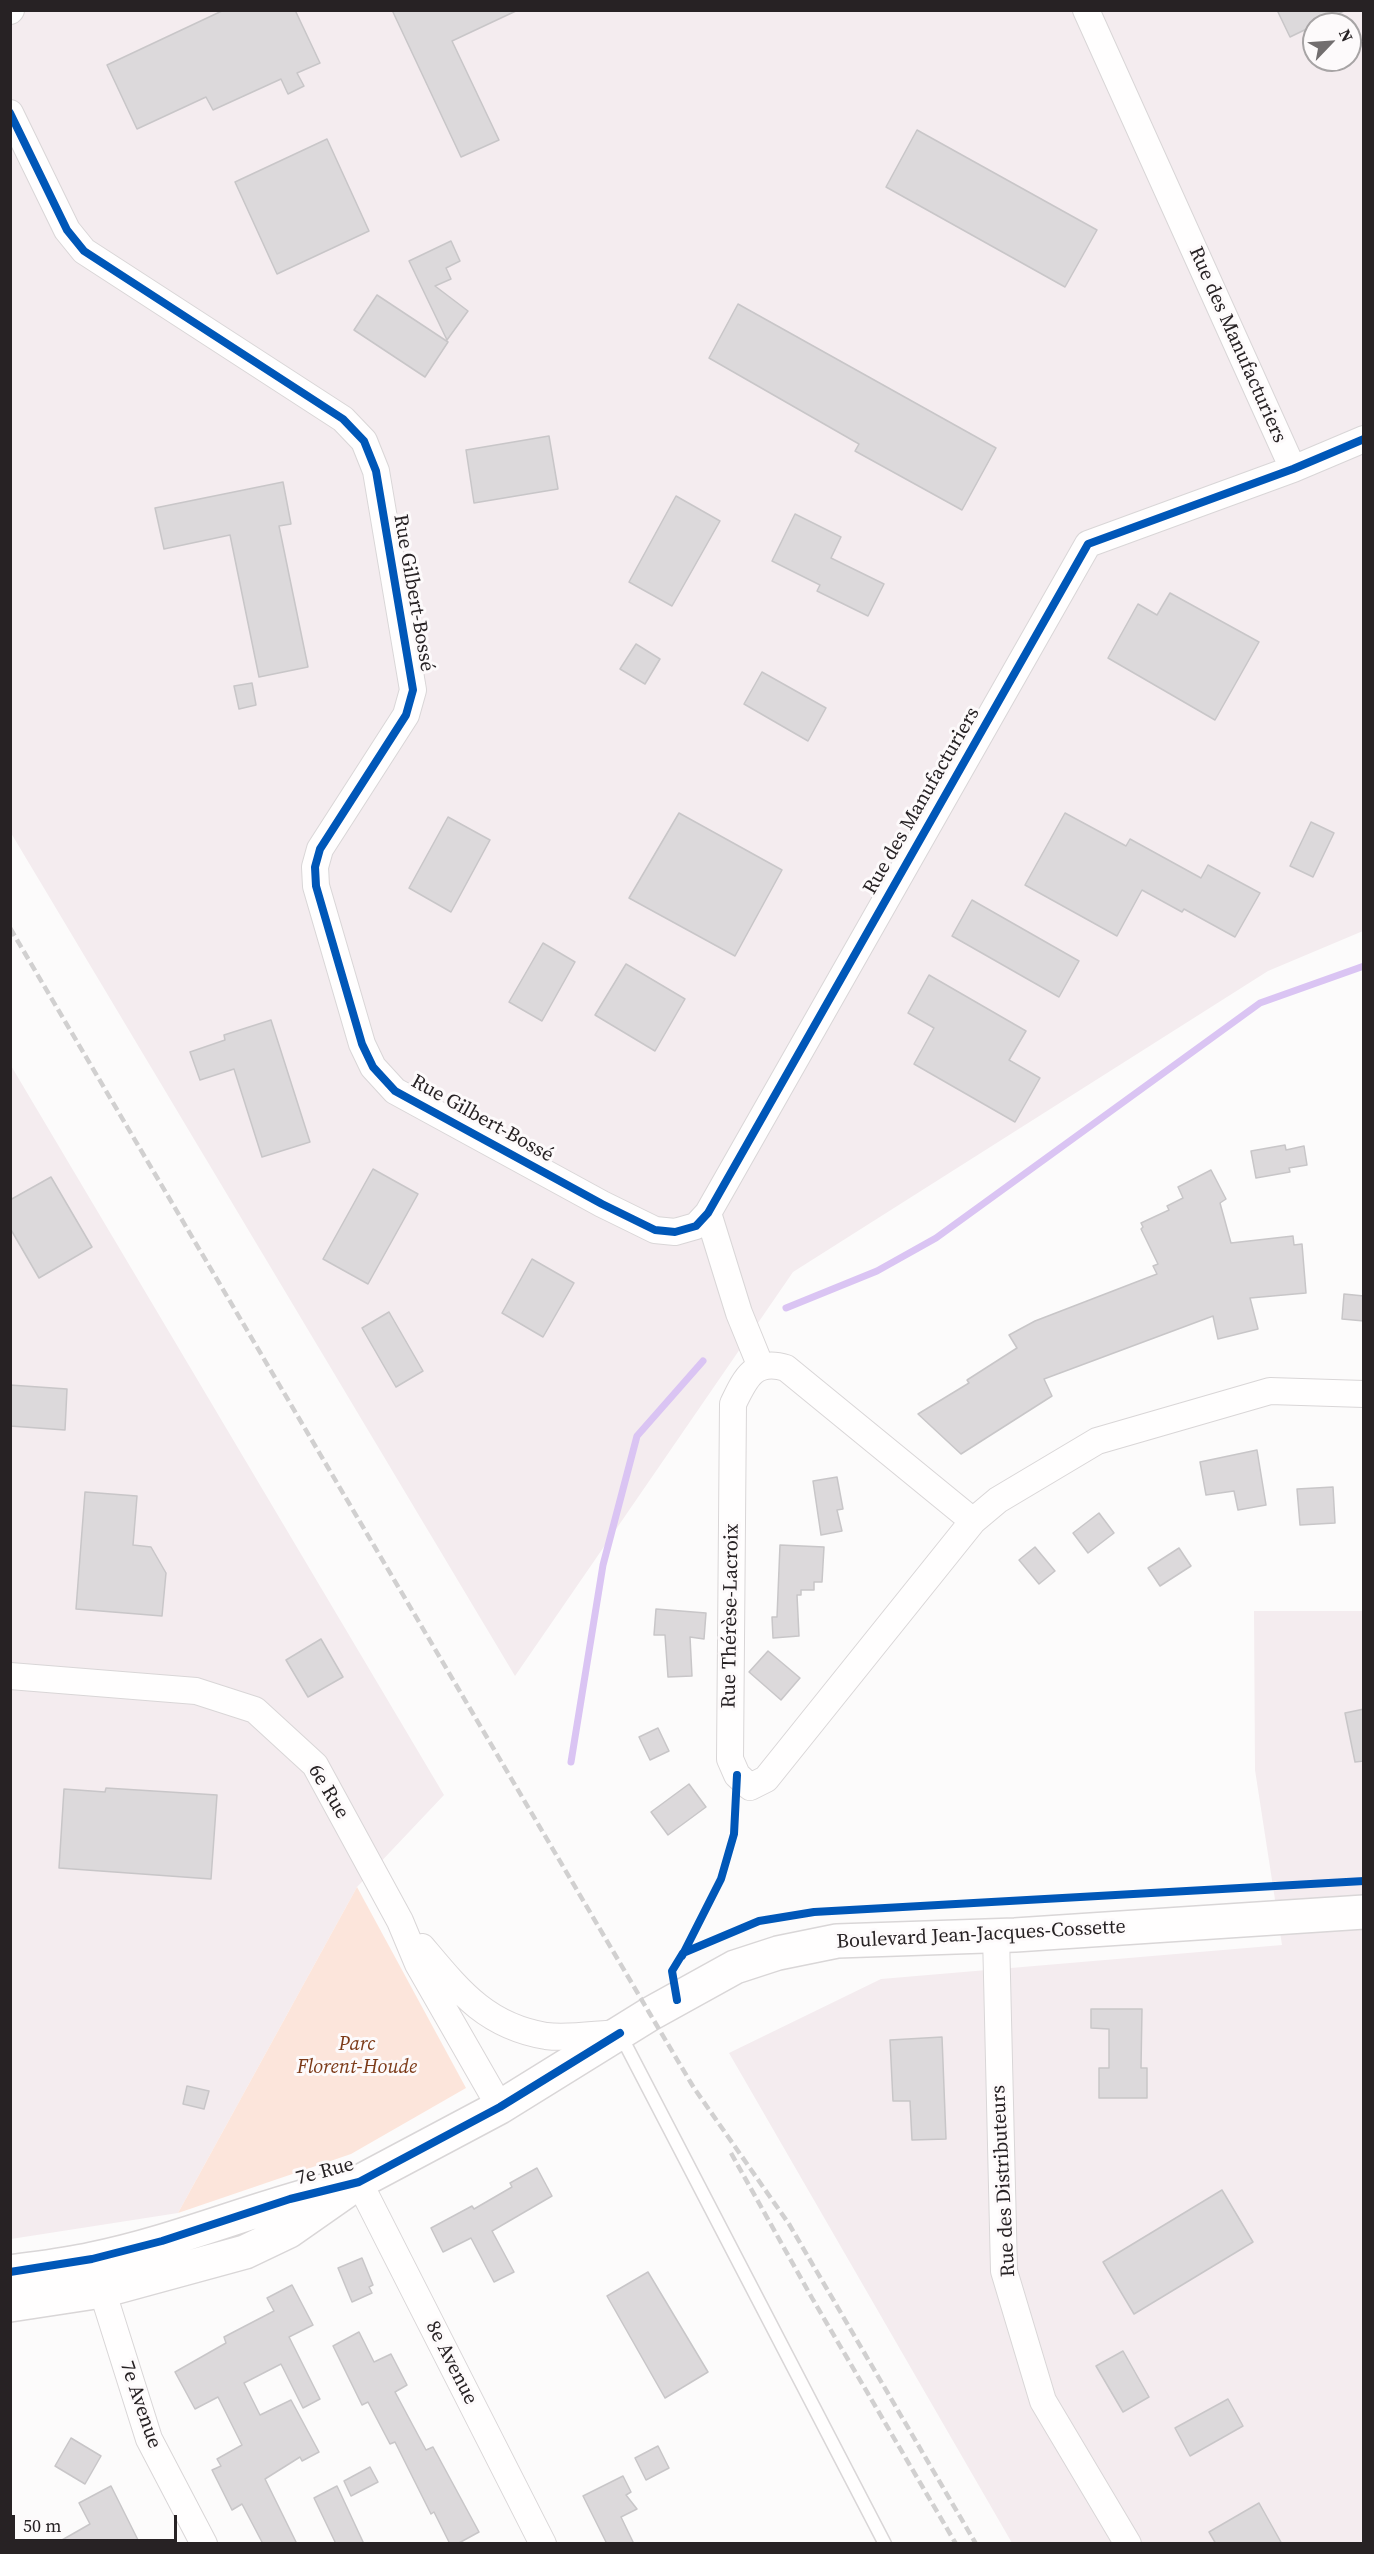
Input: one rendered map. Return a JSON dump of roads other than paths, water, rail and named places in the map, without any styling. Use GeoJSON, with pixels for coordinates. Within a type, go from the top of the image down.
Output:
{"type":"FeatureCollection","features":[{"type":"Feature","properties":{"kind":"main road","name":"Boulevard Jean-Jacques-Cossette"},"geometry":{"type":"LineString","coordinates":[[620,2033],[735,1967],[778,1953],[837,1941],[996,1935],[1364,1912]]}},
{"type":"Feature","properties":{"kind":"main road","name":"7e Rue"},"geometry":{"type":"LineString","coordinates":[[10,2305],[102,2291],[244,2252],[289,2231],[359,2182],[500,2107],[620,2033]]}},
{"type":"Feature","properties":{"kind":"main road","name":"7e Rue"},"geometry":{"type":"LineString","coordinates":[[10,2272],[93,2259],[162,2241],[290,2199],[359,2182]]}},
{"type":"Feature","properties":{"kind":"street","name":"Rue des Manufacturiers"},"geometry":{"type":"LineString","coordinates":[[655,1230],[675,1232],[696,1226],[708,1213],[1088,544],[1293,469],[1086,10]]}},
{"type":"Feature","properties":{"kind":"street","name":"Rue Gilbert-Bossé"},"geometry":{"type":"LineString","coordinates":[[10,113],[67,230],[84,251],[343,420],[364,441],[376,471],[413,690],[406,715],[320,849],[315,867],[316,886],[362,1044],[373,1067],[395,1091],[591,1198],[655,1230]]}},
{"type":"Feature","properties":{"kind":"street"},"geometry":{"type":"LineString","coordinates":[[1293,469],[1364,439]]}},
{"type":"Feature","properties":{"kind":"street"},"geometry":{"type":"LineString","coordinates":[[708,1213],[739,1312],[761,1366],[774,1364],[786,1368],[973,1521]]}},
{"type":"Feature","properties":{"kind":"street","name":"Rue Thérèse-Lacroix"},"geometry":{"type":"LineString","coordinates":[[761,1366],[747,1376],[733,1404],[730,1759],[737,1775],[750,1787],[766,1779],[973,1521],[998,1500],[1097,1441],[1270,1391],[1364,1394]]}},
{"type":"Feature","properties":{"kind":"street","name":"6e Rue"},"geometry":{"type":"LineString","coordinates":[[10,1676],[196,1691],[255,1710],[315,1765],[400,1921],[418,1964],[500,2107]]}},
{"type":"Feature","properties":{"kind":"street"},"geometry":{"type":"LineString","coordinates":[[400,1921],[454,1986],[481,2011],[508,2027],[547,2036],[620,2033]]}},
{"type":"Feature","properties":{"kind":"street","name":"Rue des Distributeurs"},"geometry":{"type":"LineString","coordinates":[[996,1935],[1004,2271],[1044,2401],[1128,2544]]}},
{"type":"Feature","properties":{"kind":"street","name":"8e Avenue"},"geometry":{"type":"LineString","coordinates":[[359,2182],[543,2544]]}},
{"type":"Feature","properties":{"kind":"street","name":"7e Avenue"},"geometry":{"type":"LineString","coordinates":[[93,2259],[149,2439],[204,2544]]}},
{"type":"Feature","properties":{"kind":"lane"},"geometry":{"type":"LineString","coordinates":[[620,2033],[885,2544]]}},
{"type":"Feature","properties":{"kind":"waterway"},"geometry":{"type":"LineString","coordinates":[[786,1308],[877,1271],[936,1238],[1260,1003],[1364,966]]}},
{"type":"Feature","properties":{"kind":"waterway"},"geometry":{"type":"LineString","coordinates":[[571,1762],[603,1565],[637,1436],[703,1361]]}},
{"type":"Feature","properties":{"kind":"railway"},"geometry":{"type":"LineString","coordinates":[[10,928],[694,2088],[789,2224],[976,2544]]}},
{"type":"Feature","properties":{"kind":"railway"},"geometry":{"type":"LineString","coordinates":[[731,2153],[812,2298],[956,2544]]}},
{"type":"Feature","properties":{"kind":"park label","name":"Parc Florent-Houde"},"geometry":{"type":"Point","coordinates":[357,2056]}}]}
